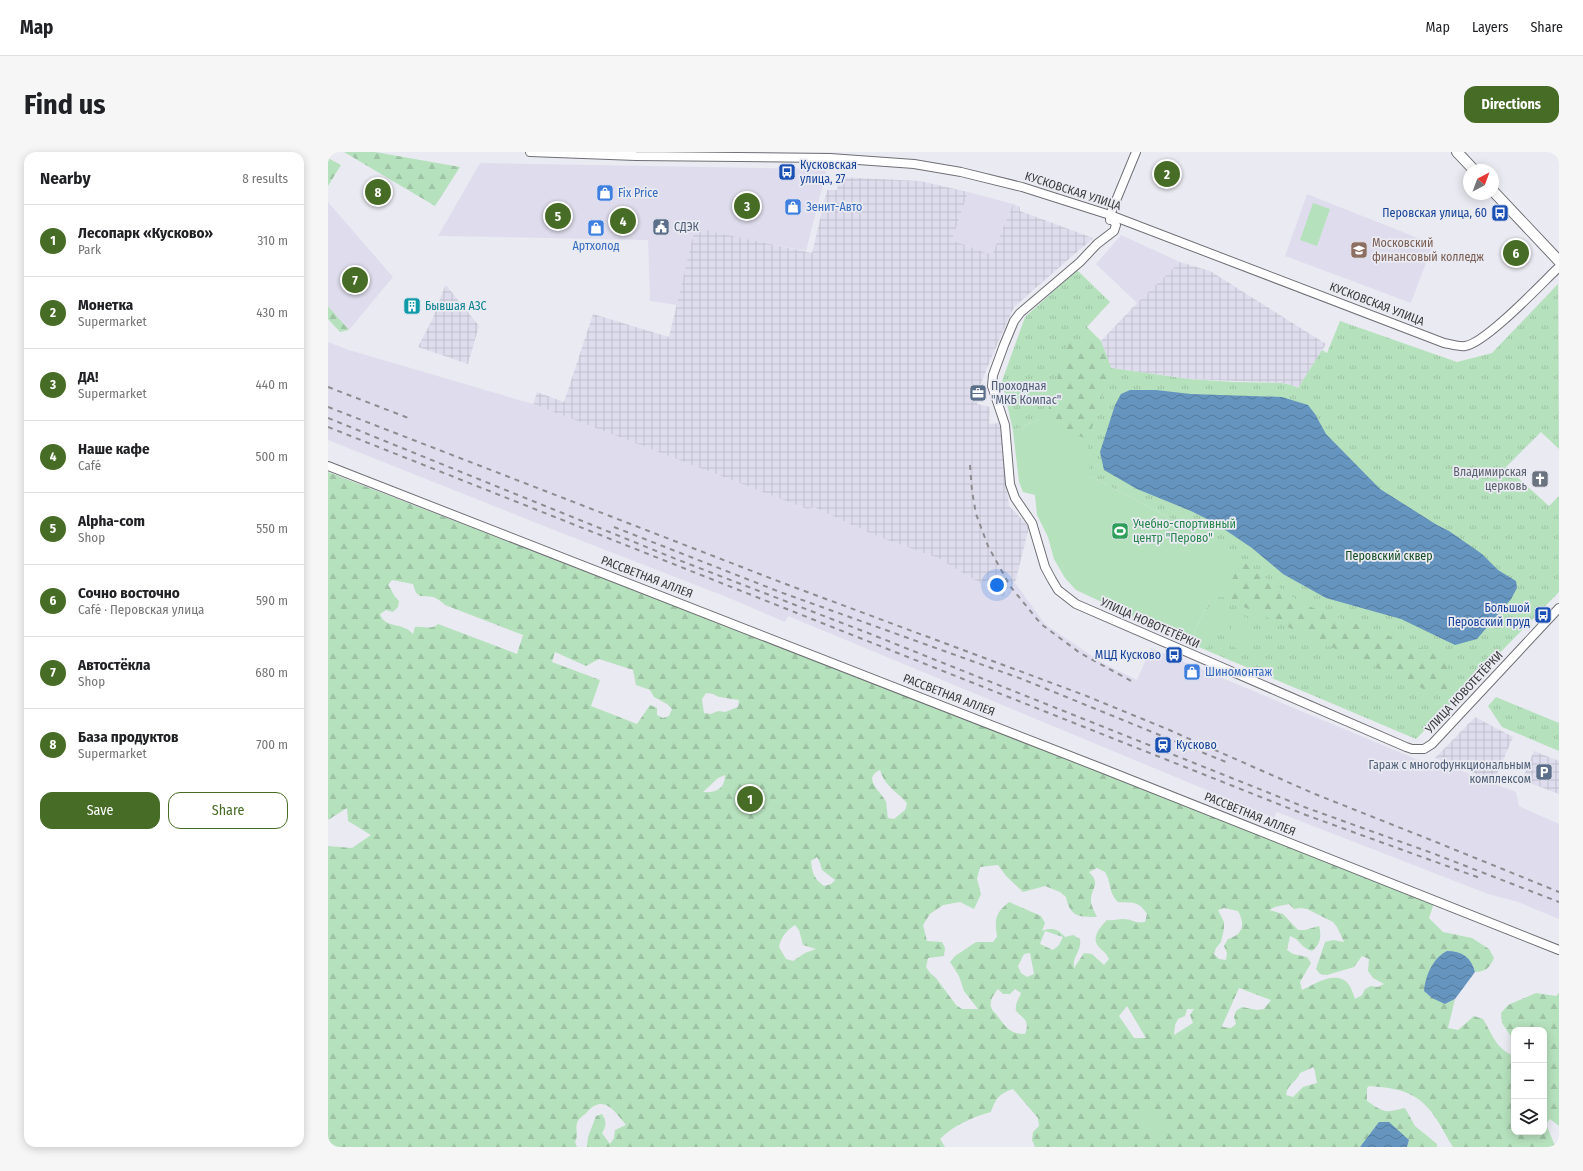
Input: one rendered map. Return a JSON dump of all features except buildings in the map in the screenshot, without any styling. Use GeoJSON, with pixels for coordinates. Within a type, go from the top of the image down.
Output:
{"type":"FeatureCollection","features":[{"type":"Feature","properties":{"kind":"main road"},"geometry":{"type":"LineString","coordinates":[[1457,152],[1468,164]]}},
{"type":"Feature","properties":{"kind":"main road"},"geometry":{"type":"LineString","coordinates":[[1499,197],[1559,261]]}},
{"type":"Feature","properties":{"kind":"street","name":"КУСКОВСКАЯ УЛИЦА"},"geometry":{"type":"LineString","coordinates":[[530,152],[830,158],[914,164],[961,172],[1022,187],[1110,215],[1444,342],[1466,346],[1482,339],[1494,329],[1559,267]]}},
{"type":"Feature","properties":{"kind":"street","name":"УЛИЦА НОВОТЕТЁРКИ"},"geometry":{"type":"LineString","coordinates":[[1136,152],[1110,215],[1110,228],[1080,262],[1020,313],[1014,321],[993,375],[992,386],[1005,425],[1012,492],[1032,523],[1045,567],[1058,590],[1066,598],[1091,610],[1317,710],[1406,747],[1419,750],[1428,748],[1432,744],[1559,608]]}},
{"type":"Feature","properties":{"kind":"street","name":"РАССВЕТНАЯ АЛЛЕЯ"},"geometry":{"type":"LineString","coordinates":[[328,466],[1076,758],[1559,950]]}},
{"type":"Feature","properties":{"kind":"shaded area"},"geometry":{"type":"Polygon","coordinates":[[[480,163],[827,169],[806,251],[695,229],[677,305],[650,301],[648,240],[438,236],[480,163]]]}},
{"type":"Feature","properties":{"kind":"shaded area"},"geometry":{"type":"Polygon","coordinates":[[[839,177],[920,181],[968,192],[952,240],[992,255],[1013,204],[1020,207],[1020,211],[1093,238],[1014,307],[979,389],[977,404],[990,407],[989,424],[1001,423],[1009,506],[1029,527],[1015,583],[1009,587],[1003,597],[938,558],[879,537],[814,507],[807,509],[533,404],[537,392],[564,402],[593,314],[669,337],[695,228],[812,253],[827,190],[837,190],[839,177]]]}},
{"type":"Feature","properties":{"kind":"shaded area"},"geometry":{"type":"Polygon","coordinates":[[[968,192],[1013,204],[992,255],[952,240],[968,192]]]}},
{"type":"Feature","properties":{"kind":"shaded area","name":"Московский финансовый колледж"},"geometry":{"type":"Polygon","coordinates":[[[1307,194],[1433,244],[1411,303],[1285,256],[1307,194]]]}},
{"type":"Feature","properties":{"kind":"shaded area"},"geometry":{"type":"Polygon","coordinates":[[[328,202],[393,277],[349,330],[328,306],[328,202]]]}},
{"type":"Feature","properties":{"kind":"shaded area"},"geometry":{"type":"Polygon","coordinates":[[[1121,235],[1180,262],[1137,303],[1096,264],[1121,235]]]}},
{"type":"Feature","properties":{"kind":"shaded area"},"geometry":{"type":"Polygon","coordinates":[[[1180,262],[1210,271],[1326,344],[1298,388],[1282,383],[1189,379],[1111,368],[1101,341],[1137,303],[1180,262]]]}},
{"type":"Feature","properties":{"kind":"shaded area"},"geometry":{"type":"Polygon","coordinates":[[[446,285],[479,326],[468,364],[418,347],[432,320],[446,285]]]}},
{"type":"Feature","properties":{"kind":"shaded area"},"geometry":{"type":"Polygon","coordinates":[[[328,342],[349,350],[533,404],[807,509],[814,507],[879,537],[938,558],[1003,597],[1009,587],[1015,583],[1045,624],[1101,662],[1137,680],[1151,648],[1423,762],[1434,760],[1516,792],[1519,806],[1559,824],[1559,919],[1518,902],[1488,894],[1277,812],[1274,818],[788,616],[785,622],[729,598],[328,440],[328,342]]]}},
{"type":"Feature","properties":{"kind":"shaded area"},"geometry":{"type":"Polygon","coordinates":[[[1475,717],[1513,737],[1494,781],[1435,758],[1475,717]]]}},
{"type":"Feature","properties":{"kind":"shaded area","name":"Гараж с многофункциональным комплексом"},"geometry":{"type":"Polygon","coordinates":[[[1534,751],[1559,761],[1559,794],[1522,780],[1534,751]]]}},
{"type":"Feature","properties":{"kind":"green space"},"geometry":{"type":"Polygon","coordinates":[[[344,152],[375,152],[460,167],[435,206],[344,152]]]}},
{"type":"Feature","properties":{"kind":"green space"},"geometry":{"type":"Polygon","coordinates":[[[328,158],[341,165],[328,186],[328,158]]]}},
{"type":"Feature","properties":{"kind":"green space"},"geometry":{"type":"Polygon","coordinates":[[[1313,203],[1330,209],[1317,246],[1300,240],[1313,203]]]}},
{"type":"Feature","properties":{"kind":"green space","name":"Перовский сквер"},"geometry":{"type":"Polygon","coordinates":[[[1077,270],[1110,302],[1087,327],[1101,341],[1111,368],[1189,379],[1282,383],[1298,388],[1322,350],[1327,353],[1340,321],[1457,362],[1492,353],[1558,284],[1559,449],[1541,432],[1506,467],[1549,506],[1559,496],[1559,592],[1416,739],[1189,643],[1211,598],[1204,536],[1090,476],[1039,419],[1013,431],[1002,381],[1025,317],[1077,270]]]}},
{"type":"Feature","properties":{"kind":"green space"},"geometry":{"type":"Polygon","coordinates":[[[328,306],[349,330],[340,332],[328,319],[328,306]]]}},
{"type":"Feature","properties":{"kind":"green space"},"geometry":{"type":"Polygon","coordinates":[[[1068,340],[1101,341],[1111,368],[1088,440],[1045,421],[1068,340]]]}},
{"type":"Feature","properties":{"kind":"green space","name":"Учебно-спортивный центр \"Перово\""},"geometry":{"type":"Polygon","coordinates":[[[1039,419],[1088,440],[1090,476],[1204,536],[1242,561],[1222,597],[1211,598],[1189,643],[1076,590],[1065,578],[1054,559],[1048,537],[1037,515],[1035,495],[1023,492],[1019,482],[1013,431],[1039,419]]]}},
{"type":"Feature","properties":{"kind":"green space"},"geometry":{"type":"Polygon","coordinates":[[[328,472],[1060,755],[1434,903],[1429,918],[1443,932],[1472,938],[1489,949],[1494,958],[1487,968],[1479,972],[1475,972],[1473,965],[1435,962],[1425,984],[1445,1004],[1455,999],[1448,1028],[1458,1030],[1474,1016],[1483,1019],[1498,1045],[1511,1054],[1511,1135],[1547,1135],[1547,1126],[1555,1146],[1559,1147],[1453,1147],[1439,1123],[1423,1103],[1416,1097],[1399,1090],[1369,1086],[1367,1088],[1367,1101],[1385,1111],[1405,1108],[1415,1126],[1437,1144],[1437,1147],[1407,1147],[1409,1140],[1365,1142],[1360,1147],[1035,1147],[1032,1140],[1033,1132],[1039,1126],[1038,1118],[1013,1089],[1005,1092],[999,1097],[994,1103],[991,1112],[964,1122],[945,1134],[940,1139],[945,1147],[587,1147],[588,1137],[596,1116],[602,1114],[605,1119],[602,1133],[610,1144],[614,1138],[615,1130],[626,1125],[609,1106],[599,1104],[581,1117],[578,1122],[577,1137],[575,1142],[577,1147],[328,1147],[328,846],[352,848],[371,835],[348,821],[347,808],[328,820],[328,472]],[[392,580],[388,585],[399,601],[398,607],[393,612],[386,610],[380,614],[386,622],[409,630],[413,634],[415,627],[433,627],[438,624],[517,654],[523,635],[445,605],[433,597],[420,596],[416,592],[413,584],[392,580]],[[555,652],[552,662],[600,680],[591,706],[637,724],[650,705],[657,708],[657,715],[663,718],[669,716],[672,709],[667,704],[654,697],[650,690],[636,685],[633,670],[599,659],[586,666],[555,652]],[[706,693],[702,699],[704,713],[711,714],[718,711],[725,712],[738,707],[739,700],[719,697],[706,693]],[[880,770],[872,777],[874,786],[886,802],[888,818],[894,819],[905,810],[907,803],[884,780],[880,770]],[[725,775],[718,778],[703,792],[712,792],[719,789],[725,780],[725,775]],[[817,857],[811,861],[814,875],[824,886],[831,884],[835,880],[822,870],[817,857]],[[998,865],[980,867],[977,879],[981,894],[974,909],[960,902],[943,905],[930,914],[923,925],[927,941],[942,942],[945,948],[944,956],[928,958],[926,967],[956,1005],[962,1009],[978,1009],[964,991],[959,976],[950,962],[955,956],[976,942],[993,942],[997,937],[996,922],[998,914],[1009,902],[1041,916],[1045,923],[1042,931],[1049,929],[1055,930],[1060,932],[1065,937],[1073,935],[1080,939],[1080,947],[1074,960],[1074,968],[1084,953],[1092,954],[1104,965],[1109,959],[1097,944],[1096,940],[1097,932],[1107,920],[1123,919],[1145,922],[1147,914],[1137,904],[1118,902],[1111,891],[1109,880],[1105,872],[1097,868],[1089,872],[1095,880],[1091,902],[1097,917],[1085,917],[1076,914],[1070,909],[1066,897],[1060,892],[1045,886],[1023,892],[1006,876],[998,865]],[[1289,904],[1269,910],[1283,914],[1298,930],[1305,930],[1319,926],[1320,940],[1312,951],[1305,948],[1297,940],[1290,936],[1287,950],[1293,954],[1307,957],[1311,963],[1300,982],[1302,990],[1322,980],[1339,978],[1348,983],[1355,999],[1362,995],[1365,989],[1371,986],[1378,987],[1384,984],[1373,978],[1368,971],[1369,959],[1362,956],[1354,967],[1327,975],[1320,974],[1316,969],[1325,942],[1333,940],[1344,942],[1337,927],[1333,922],[1307,909],[1294,909],[1289,904]],[[1224,908],[1218,910],[1224,922],[1221,942],[1216,948],[1214,954],[1219,959],[1226,960],[1227,953],[1224,946],[1228,939],[1240,931],[1242,928],[1242,920],[1238,911],[1224,908]],[[795,925],[783,937],[779,947],[786,959],[793,961],[805,953],[816,949],[803,945],[799,930],[795,925]],[[1045,931],[1040,944],[1053,950],[1059,945],[1063,937],[1045,931]],[[1030,953],[1024,954],[1018,966],[1021,973],[1027,977],[1034,974],[1030,953]],[[1239,988],[1222,1026],[1231,1028],[1236,1024],[1234,1017],[1236,1011],[1242,1007],[1257,1010],[1264,1009],[1271,1000],[1239,988]],[[998,989],[991,1001],[992,1010],[1011,1031],[1019,1034],[1025,1034],[1027,1023],[1016,1010],[1021,993],[1015,989],[1010,994],[1003,994],[998,989]],[[1127,1006],[1119,1016],[1134,1038],[1146,1038],[1127,1006]],[[1187,1009],[1185,1016],[1178,1019],[1175,1025],[1174,1035],[1193,1023],[1190,1015],[1194,1009],[1187,1009]],[[1314,1067],[1300,1073],[1288,1088],[1286,1095],[1293,1097],[1303,1087],[1317,1083],[1314,1067]]]}},
{"type":"Feature","properties":{"kind":"green space"},"geometry":{"type":"Polygon","coordinates":[[[1242,561],[1303,604],[1444,657],[1454,694],[1448,700],[1222,597],[1242,561]]]}},
{"type":"Feature","properties":{"kind":"green space"},"geometry":{"type":"Polygon","coordinates":[[[1211,603],[1235,613],[1229,625],[1205,615],[1211,603]]]}},
{"type":"Feature","properties":{"kind":"green space"},"geometry":{"type":"Polygon","coordinates":[[[1237,614],[1255,621],[1243,651],[1225,643],[1237,614]]]}},
{"type":"Feature","properties":{"kind":"green space"},"geometry":{"type":"Polygon","coordinates":[[[1202,620],[1217,626],[1208,648],[1193,642],[1202,620]]]}},
{"type":"Feature","properties":{"kind":"green space"},"geometry":{"type":"Polygon","coordinates":[[[1496,697],[1559,723],[1559,751],[1502,727],[1488,706],[1496,697]]]}},
{"type":"Feature","properties":{"kind":"green space"},"geometry":{"type":"Polygon","coordinates":[[[1536,993],[1556,996],[1559,993],[1559,1126],[1550,1119],[1547,1123],[1547,1027],[1511,1027],[1511,1036],[1502,1023],[1501,1013],[1508,1005],[1536,993]]]}},
{"type":"Feature","properties":{"kind":"green space"},"geometry":{"type":"Polygon","coordinates":[[[1148,1108],[1158,1113],[1162,1118],[1164,1129],[1156,1133],[1148,1134],[1142,1131],[1138,1126],[1136,1121],[1137,1115],[1141,1111],[1148,1108]]]}},
{"type":"Feature","properties":{"kind":"water","name":"Большой Перовский пруд"},"geometry":{"type":"Polygon","coordinates":[[[1130,390],[1282,397],[1308,405],[1315,414],[1326,434],[1380,489],[1449,531],[1482,554],[1498,570],[1516,581],[1517,588],[1511,599],[1477,639],[1455,645],[1401,619],[1326,598],[1283,574],[1252,548],[1215,523],[1191,511],[1137,489],[1104,470],[1100,452],[1115,405],[1121,394],[1130,390]]]}},
{"type":"Feature","properties":{"kind":"water"},"geometry":{"type":"Polygon","coordinates":[[[1447,951],[1457,952],[1465,956],[1471,962],[1475,972],[1455,999],[1445,1004],[1432,998],[1424,991],[1426,979],[1431,968],[1438,958],[1447,951]]]}},
{"type":"Feature","properties":{"kind":"water"},"geometry":{"type":"Polygon","coordinates":[[[1379,1122],[1389,1122],[1409,1140],[1407,1147],[1360,1147],[1379,1122]]]}},
{"type":"Feature","properties":{"kind":"railway"},"geometry":{"type":"LineString","coordinates":[[328,387],[411,419]]}},
{"type":"Feature","properties":{"kind":"railway"},"geometry":{"type":"LineString","coordinates":[[328,407],[783,583],[1084,695],[1167,729],[1315,794],[1559,892]]}},
{"type":"Feature","properties":{"kind":"railway"},"geometry":{"type":"LineString","coordinates":[[328,418],[676,559],[868,633],[1307,808],[1432,853],[1559,902]]}},
{"type":"Feature","properties":{"kind":"railway"},"geometry":{"type":"LineString","coordinates":[[328,427],[1306,815],[1480,878]]}},
{"type":"Feature","properties":{"kind":"railway"},"geometry":{"type":"LineString","coordinates":[[970,465],[976,514],[988,546],[1010,586],[1041,624],[1080,653],[1135,683]]}},
{"type":"Feature","properties":{"kind":"railway"},"geometry":{"type":"LineString","coordinates":[[614,527],[780,592],[1022,679],[1226,762]]}},
{"type":"Feature","properties":{"kind":"place","name":"Кусковская улица, 27"},"geometry":{"type":"Point","coordinates":[787,172]}},
{"type":"Feature","properties":{"kind":"place","name":"Монетка"},"geometry":{"type":"Point","coordinates":[1167,174]}},
{"type":"Feature","properties":{"kind":"place","name":"База продуктов"},"geometry":{"type":"Point","coordinates":[378,192]}},
{"type":"Feature","properties":{"kind":"place","name":"Fix Price"},"geometry":{"type":"Point","coordinates":[605,193]}},
{"type":"Feature","properties":{"kind":"place","name":"ДА!"},"geometry":{"type":"Point","coordinates":[747,206]}},
{"type":"Feature","properties":{"kind":"place","name":"Зенит-Авто"},"geometry":{"type":"Point","coordinates":[793,207]}},
{"type":"Feature","properties":{"kind":"place","name":"Перовская улица, 60"},"geometry":{"type":"Point","coordinates":[1500,213]}},
{"type":"Feature","properties":{"kind":"place","name":"Alpha-com"},"geometry":{"type":"Point","coordinates":[558,216]}},
{"type":"Feature","properties":{"kind":"place","name":"Наше кафе"},"geometry":{"type":"Point","coordinates":[623,221]}},
{"type":"Feature","properties":{"kind":"place","name":"СДЭК"},"geometry":{"type":"Point","coordinates":[661,227]}},
{"type":"Feature","properties":{"kind":"place","name":"Артхолод"},"geometry":{"type":"Point","coordinates":[596,228]}},
{"type":"Feature","properties":{"kind":"place","name":"Московский финансовый колледж"},"geometry":{"type":"Point","coordinates":[1359,250]}},
{"type":"Feature","properties":{"kind":"place","name":"Сочно восточно"},"geometry":{"type":"Point","coordinates":[1516,253]}},
{"type":"Feature","properties":{"kind":"place","name":"Автостёкла"},"geometry":{"type":"Point","coordinates":[355,280]}},
{"type":"Feature","properties":{"kind":"place","name":"Бывшая АЗС"},"geometry":{"type":"Point","coordinates":[412,306]}},
{"type":"Feature","properties":{"kind":"place","name":"Проходная \"МКБ Компас\""},"geometry":{"type":"Point","coordinates":[978,393]}},
{"type":"Feature","properties":{"kind":"place","name":"Владимирская церковь"},"geometry":{"type":"Point","coordinates":[1540,479]}},
{"type":"Feature","properties":{"kind":"place","name":"Учебно-спортивный центр \"Перово\""},"geometry":{"type":"Point","coordinates":[1120,531]}},
{"type":"Feature","properties":{"kind":"place","name":"Большой Перовский пруд"},"geometry":{"type":"Point","coordinates":[1543,615]}},
{"type":"Feature","properties":{"kind":"place","name":"МЦД Кусково"},"geometry":{"type":"Point","coordinates":[1174,655]}},
{"type":"Feature","properties":{"kind":"place","name":"Шиномонтаж"},"geometry":{"type":"Point","coordinates":[1192,672]}},
{"type":"Feature","properties":{"kind":"place","name":"Кусково"},"geometry":{"type":"Point","coordinates":[1163,745]}},
{"type":"Feature","properties":{"kind":"place","name":"Гараж с многофункциональным комплексом"},"geometry":{"type":"Point","coordinates":[1544,772]}},
{"type":"Feature","properties":{"kind":"place","name":"Лесопарк «Кусково»"},"geometry":{"type":"Point","coordinates":[750,799]}}]}
